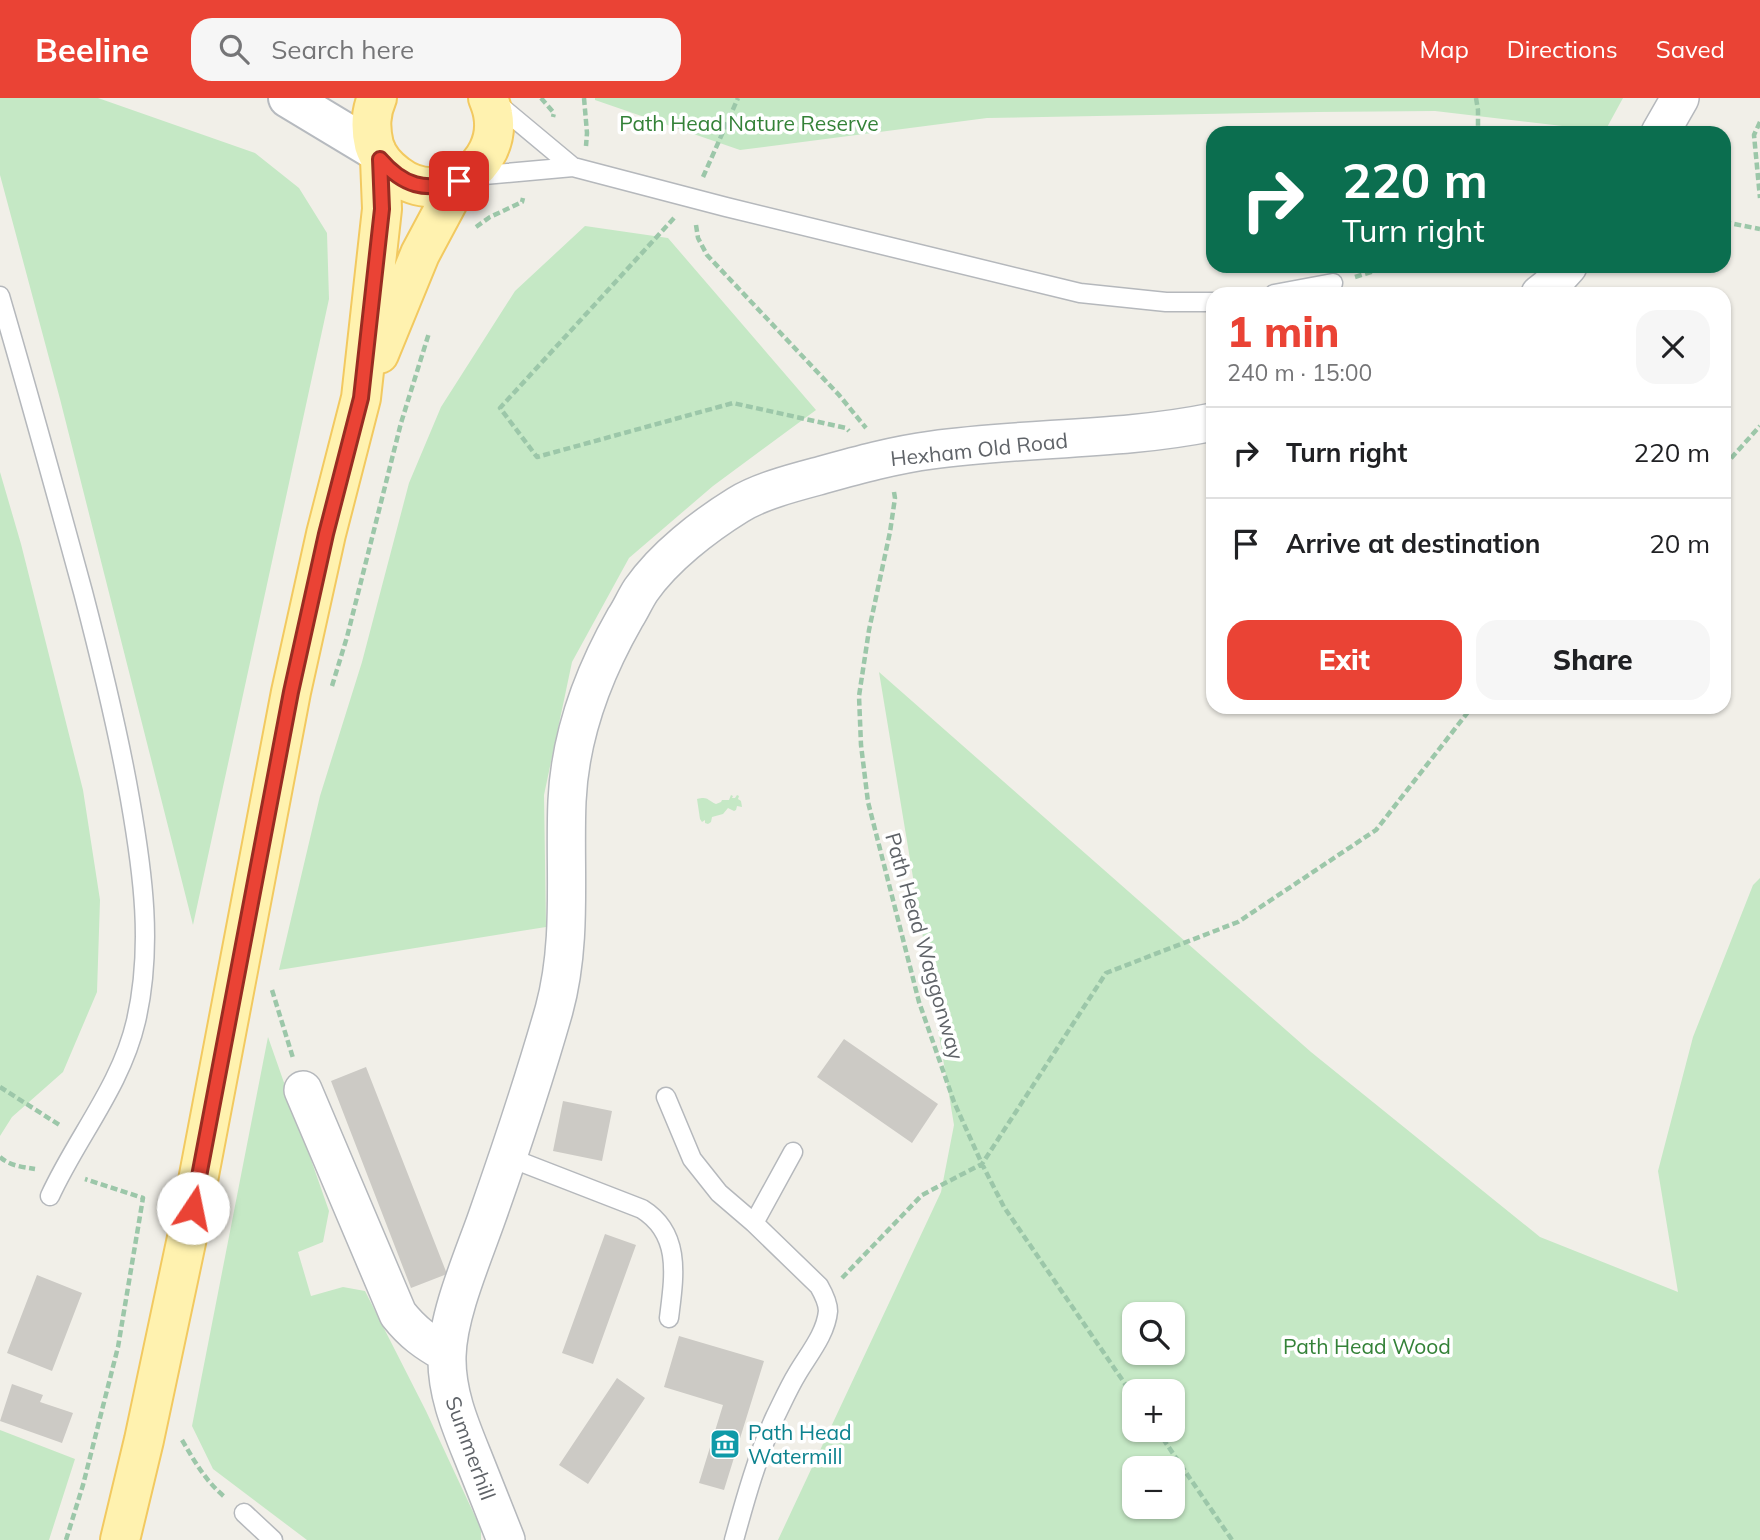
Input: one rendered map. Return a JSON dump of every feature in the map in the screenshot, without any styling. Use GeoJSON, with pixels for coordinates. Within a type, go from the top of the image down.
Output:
{"type":"FeatureCollection","features":[{"type":"Feature","properties":{"kind":"main road"},"geometry":{"type":"LineString","coordinates":[[120,1540],[188,1233],[291,692],[326,534],[361,398],[382,209],[378,155],[370,131],[372,110],[377,98]]}},
{"type":"Feature","properties":{"kind":"main road"},"geometry":{"type":"LineString","coordinates":[[361,398],[421,254],[463,179],[480,164],[490,149],[494,131],[489,98]]}},
{"type":"Feature","properties":{"kind":"main road"},"geometry":{"type":"LineString","coordinates":[[378,155],[401,179],[415,185],[437,187],[463,179]]}},
{"type":"Feature","properties":{"kind":"street"},"geometry":{"type":"LineString","coordinates":[[288,98],[378,155]]}},
{"type":"Feature","properties":{"kind":"street"},"geometry":{"type":"LineString","coordinates":[[1664,126],[1680,98]]}},
{"type":"Feature","properties":{"kind":"street"},"geometry":{"type":"LineString","coordinates":[[1549,287],[1562,273]]}},
{"type":"Feature","properties":{"kind":"street","name":"Hexham Old Road"},"geometry":{"type":"LineString","coordinates":[[508,1157],[556,1004],[563,968],[567,935],[567,796],[573,750],[586,701],[600,665],[642,589],[668,560],[703,529],[742,502],[790,484],[888,457],[933,449],[998,443],[1127,436],[1206,423]]}},
{"type":"Feature","properties":{"kind":"street"},"geometry":{"type":"LineString","coordinates":[[303,1090],[356,1250],[411,1330],[447,1354]]}},
{"type":"Feature","properties":{"kind":"street","name":"Summerhill"},"geometry":{"type":"LineString","coordinates":[[506,1540],[458,1420],[448,1385],[447,1354],[452,1323],[463,1286],[508,1157]]}},
{"type":"Feature","properties":{"kind":"lane"},"geometry":{"type":"LineString","coordinates":[[489,98],[578,168]]}},
{"type":"Feature","properties":{"kind":"lane"},"geometry":{"type":"LineString","coordinates":[[463,179],[578,168],[1080,293],[1166,302],[1206,302]]}},
{"type":"Feature","properties":{"kind":"lane"},"geometry":{"type":"LineString","coordinates":[[1312,287],[1333,283]]}},
{"type":"Feature","properties":{"kind":"lane"},"geometry":{"type":"LineString","coordinates":[[0,296],[103,665],[126,774],[140,856],[145,907],[142,991],[125,1056],[50,1196]]}},
{"type":"Feature","properties":{"kind":"lane"},"geometry":{"type":"LineString","coordinates":[[666,1097],[692,1159],[719,1193],[819,1286],[825,1296],[828,1310],[814,1348],[795,1376],[774,1419],[745,1500],[734,1540]]}},
{"type":"Feature","properties":{"kind":"lane"},"geometry":{"type":"LineString","coordinates":[[754,1223],[793,1152]]}},
{"type":"Feature","properties":{"kind":"lane"},"geometry":{"type":"LineString","coordinates":[[508,1157],[642,1209],[653,1216],[669,1240],[673,1257],[674,1278],[669,1318]]}},
{"type":"Feature","properties":{"kind":"lane"},"geometry":{"type":"LineString","coordinates":[[244,1513],[273,1540]]}},
{"type":"Feature","properties":{"kind":"path"},"geometry":{"type":"LineString","coordinates":[[541,98],[554,113]]}},
{"type":"Feature","properties":{"kind":"path"},"geometry":{"type":"LineString","coordinates":[[578,168],[587,133],[584,98]]}},
{"type":"Feature","properties":{"kind":"path"},"geometry":{"type":"LineString","coordinates":[[738,98],[693,198],[500,408],[537,457],[733,403],[846,428],[888,457]]}},
{"type":"Feature","properties":{"kind":"path"},"geometry":{"type":"LineString","coordinates":[[1476,98],[1478,126]]}},
{"type":"Feature","properties":{"kind":"path"},"geometry":{"type":"LineString","coordinates":[[1760,122],[1754,135],[1760,198]]}},
{"type":"Feature","properties":{"kind":"path"},"geometry":{"type":"LineString","coordinates":[[473,229],[490,216],[522,202]]}},
{"type":"Feature","properties":{"kind":"path"},"geometry":{"type":"LineString","coordinates":[[1731,223],[1760,229]]}},
{"type":"Feature","properties":{"kind":"path"},"geometry":{"type":"LineString","coordinates":[[708,255],[839,395]]}},
{"type":"Feature","properties":{"kind":"path"},"geometry":{"type":"LineString","coordinates":[[1333,283],[1367,273]]}},
{"type":"Feature","properties":{"kind":"path"},"geometry":{"type":"LineString","coordinates":[[330,694],[401,423],[433,322]]}},
{"type":"Feature","properties":{"kind":"path"},"geometry":{"type":"LineString","coordinates":[[1731,458],[1760,426]]}},
{"type":"Feature","properties":{"kind":"path","name":"Path Head Waggonway"},"geometry":{"type":"LineString","coordinates":[[888,457],[895,498],[859,696],[861,745],[868,802],[919,1002],[954,1102],[1004,1207],[1122,1379]]}},
{"type":"Feature","properties":{"kind":"path"},"geometry":{"type":"LineString","coordinates":[[825,1296],[922,1195],[982,1164],[1106,972],[1238,922],[1376,830],[1467,714]]}},
{"type":"Feature","properties":{"kind":"path"},"geometry":{"type":"LineString","coordinates":[[269,979],[303,1090]]}},
{"type":"Feature","properties":{"kind":"path"},"geometry":{"type":"LineString","coordinates":[[0,1087],[83,1138]]}},
{"type":"Feature","properties":{"kind":"path"},"geometry":{"type":"LineString","coordinates":[[0,1157],[17,1166],[62,1171],[143,1198],[117,1347],[83,1485],[66,1540]]}},
{"type":"Feature","properties":{"kind":"path"},"geometry":{"type":"LineString","coordinates":[[182,1440],[200,1472],[218,1492],[244,1513]]}},
{"type":"Feature","properties":{"kind":"path"},"geometry":{"type":"LineString","coordinates":[[1165,1442],[1232,1540]]}},
{"type":"Feature","properties":{"kind":"green space"},"geometry":{"type":"Polygon","coordinates":[[[0,98],[98,98],[255,153],[299,188],[327,233],[329,299],[193,925],[60,399],[0,175],[0,98]]]}},
{"type":"Feature","properties":{"kind":"green space","name":"Path Head Nature Reserve"},"geometry":{"type":"Polygon","coordinates":[[[1623,98],[1608,126],[1562,126],[1435,111],[987,118],[740,150],[595,100],[1623,98]]]}},
{"type":"Feature","properties":{"kind":"green space"},"geometry":{"type":"Polygon","coordinates":[[[585,226],[668,238],[816,410],[713,486],[629,558],[572,662],[544,795],[546,927],[279,970],[320,796],[362,662],[409,483],[441,407],[515,291],[585,226]]]}},
{"type":"Feature","properties":{"kind":"green space"},"geometry":{"type":"Polygon","coordinates":[[[0,472],[21,544],[83,790],[100,900],[97,992],[63,1072],[12,1117],[0,1136],[0,472]]]}},
{"type":"Feature","properties":{"kind":"green space","name":"Path Head Wood"},"geometry":{"type":"Polygon","coordinates":[[[879,672],[1311,1052],[1540,1237],[1678,1292],[1658,1171],[1693,1037],[1753,885],[1760,878],[1760,1540],[778,1540],[941,1192],[954,1125],[879,672]]]}},
{"type":"Feature","properties":{"kind":"green space"},"geometry":{"type":"Polygon","coordinates":[[[731,795],[732,798],[739,796],[742,807],[737,806],[734,811],[728,808],[723,814],[712,817],[708,824],[705,820],[702,822],[697,799],[705,798],[716,804],[729,800],[731,795]]]}},
{"type":"Feature","properties":{"kind":"green space"},"geometry":{"type":"Polygon","coordinates":[[[268,1037],[329,1211],[323,1242],[298,1252],[311,1296],[343,1287],[365,1291],[426,1411],[481,1529],[481,1540],[307,1540],[213,1469],[192,1426],[268,1037]]]}},
{"type":"Feature","properties":{"kind":"green space"},"geometry":{"type":"Polygon","coordinates":[[[0,1430],[75,1459],[49,1540],[0,1540],[0,1430]]]}},
{"type":"Feature","properties":{"kind":"building"},"geometry":{"type":"Polygon","coordinates":[[[844,1039],[938,1104],[912,1143],[817,1077],[844,1039]]]}},
{"type":"Feature","properties":{"kind":"building"},"geometry":{"type":"Polygon","coordinates":[[[366,1067],[447,1274],[411,1288],[331,1081],[366,1067]]]}},
{"type":"Feature","properties":{"kind":"building"},"geometry":{"type":"Polygon","coordinates":[[[563,1101],[612,1111],[602,1161],[553,1151],[563,1101]]]}},
{"type":"Feature","properties":{"kind":"building"},"geometry":{"type":"Polygon","coordinates":[[[605,1234],[636,1245],[593,1364],[562,1353],[605,1234]]]}},
{"type":"Feature","properties":{"kind":"building"},"geometry":{"type":"Polygon","coordinates":[[[37,1275],[82,1293],[52,1371],[7,1353],[37,1275]]]}},
{"type":"Feature","properties":{"kind":"building","name":"Path Head Watermill"},"geometry":{"type":"Polygon","coordinates":[[[679,1336],[764,1361],[724,1490],[699,1483],[723,1405],[664,1387],[679,1336]]]}},
{"type":"Feature","properties":{"kind":"building"},"geometry":{"type":"Polygon","coordinates":[[[617,1378],[645,1398],[588,1484],[559,1465],[617,1378]]]}},
{"type":"Feature","properties":{"kind":"building"},"geometry":{"type":"Polygon","coordinates":[[[12,1384],[43,1395],[40,1402],[73,1413],[62,1443],[0,1421],[12,1384]]]}},
{"type":"Feature","properties":{"kind":"place","name":"Path Head Watermill"},"geometry":{"type":"Point","coordinates":[725,1444]}},
{"type":"Feature","properties":{"kind":"route"},"geometry":{"type":"LineString","coordinates":[[193,1208],[291,692],[326,534],[361,398],[382,209],[380,159],[401,179],[415,185],[444,186],[459,181]]}}]}
